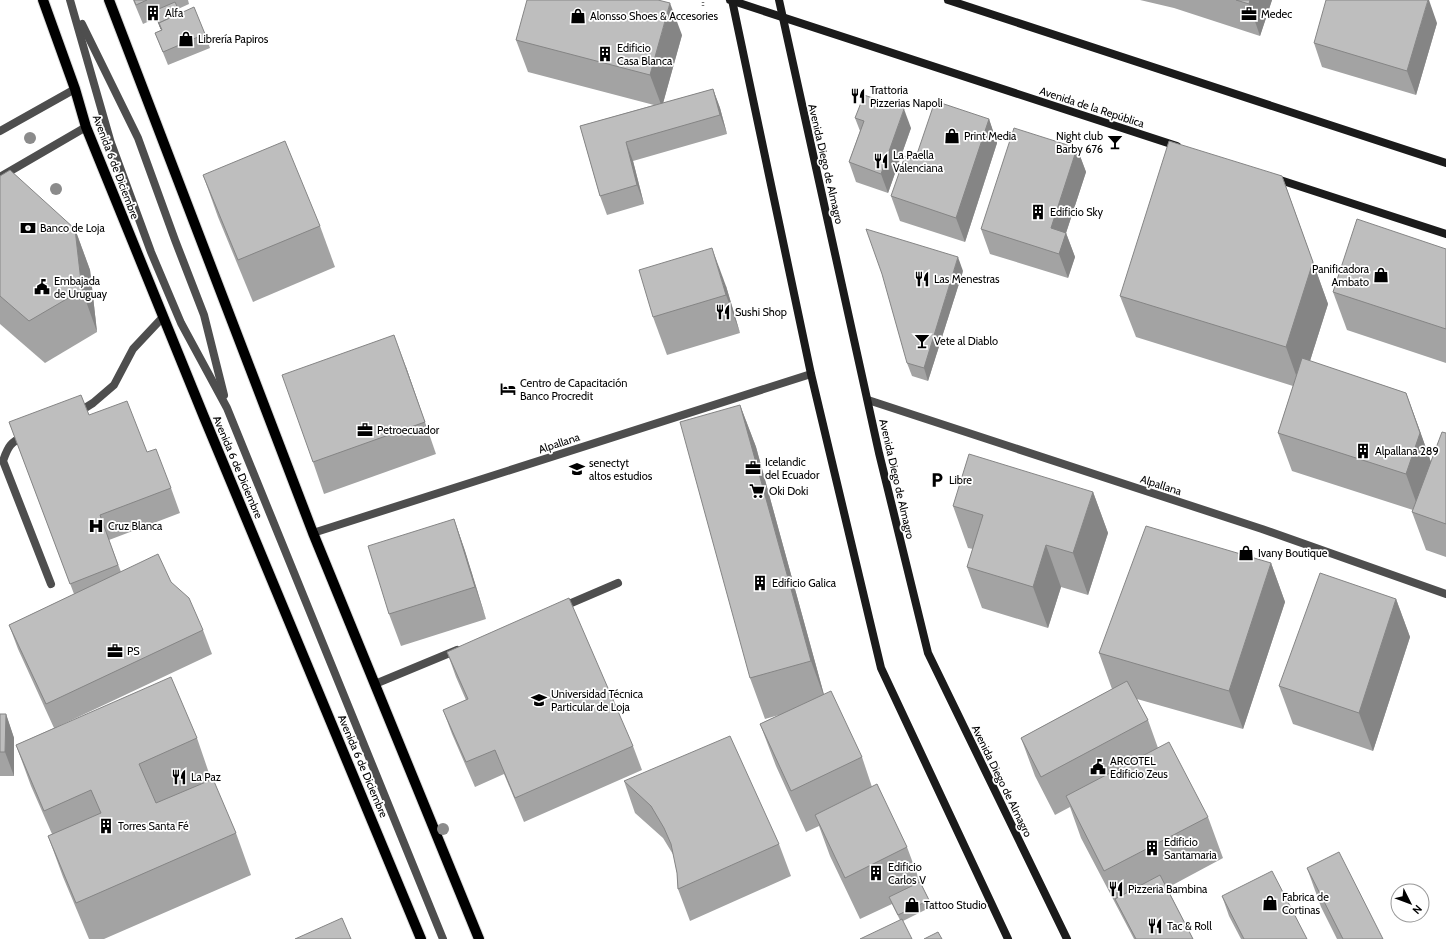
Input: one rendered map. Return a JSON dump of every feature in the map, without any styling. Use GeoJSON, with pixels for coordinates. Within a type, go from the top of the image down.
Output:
{"type":"FeatureCollection","features":[{"type":"Feature","properties":{"kind":"main road","name":"Avenida 6 de Diciembre"},"geometry":{"type":"LineString","coordinates":[[43,0],[75,89],[86,127],[207,424],[421,939]]}},
{"type":"Feature","properties":{"kind":"main road"},"geometry":{"type":"LineString","coordinates":[[109,0],[313,533],[479,939]]}},
{"type":"Feature","properties":{"kind":"main road"},"geometry":{"type":"LineString","coordinates":[[731,0],[811,374],[882,668],[1008,939]]}},
{"type":"Feature","properties":{"kind":"main road","name":"Avenida de la República"},"geometry":{"type":"LineString","coordinates":[[731,0],[1182,148]]}},
{"type":"Feature","properties":{"kind":"main road","name":"Avenida Diego de Almagro"},"geometry":{"type":"LineString","coordinates":[[779,0],[880,460],[928,653],[1067,939]]}},
{"type":"Feature","properties":{"kind":"main road"},"geometry":{"type":"LineString","coordinates":[[948,0],[1446,163]]}},
{"type":"Feature","properties":{"kind":"main road"},"geometry":{"type":"LineString","coordinates":[[1265,175],[1446,234]]}},
{"type":"Feature","properties":{"kind":"street"},"geometry":{"type":"LineString","coordinates":[[71,3],[138,138],[204,315],[227,408]]}},
{"type":"Feature","properties":{"kind":"street"},"geometry":{"type":"LineString","coordinates":[[71,3],[111,142],[151,252],[181,323],[227,408],[443,939]]}},
{"type":"Feature","properties":{"kind":"street"},"geometry":{"type":"LineString","coordinates":[[0,131],[75,89]]}},
{"type":"Feature","properties":{"kind":"street"},"geometry":{"type":"LineString","coordinates":[[0,178],[86,127]]}},
{"type":"Feature","properties":{"kind":"street"},"geometry":{"type":"LineString","coordinates":[[71,416],[92,403],[114,385],[133,349],[163,317]]}},
{"type":"Feature","properties":{"kind":"street","name":"Alpallana"},"geometry":{"type":"LineString","coordinates":[[313,533],[811,374]]}},
{"type":"Feature","properties":{"kind":"street","name":"Alpallana"},"geometry":{"type":"LineString","coordinates":[[868,400],[1262,529],[1446,594]]}},
{"type":"Feature","properties":{"kind":"street"},"geometry":{"type":"LineString","coordinates":[[29,434],[15,440],[7,448],[3,460],[51,584]]}},
{"type":"Feature","properties":{"kind":"street"},"geometry":{"type":"LineString","coordinates":[[552,611],[618,583]]}},
{"type":"Feature","properties":{"kind":"street"},"geometry":{"type":"LineString","coordinates":[[375,684],[464,648]]}},
{"type":"Feature","properties":{"kind":"building"},"geometry":{"type":"Polygon","coordinates":[[[134,0],[147,0],[136,5],[134,0]]]}},
{"type":"Feature","properties":{"kind":"building"},"geometry":{"type":"Polygon","coordinates":[[[527,0],[658,0],[670,3],[650,75],[516,40],[527,0]]]}},
{"type":"Feature","properties":{"kind":"building"},"geometry":{"type":"Polygon","coordinates":[[[1236,0],[1250,0],[1249,4],[1236,0]]]}},
{"type":"Feature","properties":{"kind":"building"},"geometry":{"type":"Polygon","coordinates":[[[1326,0],[1428,0],[1407,71],[1314,43],[1326,0]]]}},
{"type":"Feature","properties":{"kind":"building"},"geometry":{"type":"Polygon","coordinates":[[[175,2],[180,13],[159,23],[161,29],[154,11],[175,2]]]}},
{"type":"Feature","properties":{"kind":"building"},"geometry":{"type":"Polygon","coordinates":[[[194,7],[205,34],[163,52],[155,33],[162,30],[159,23],[194,7]]]}},
{"type":"Feature","properties":{"kind":"building"},"geometry":{"type":"Polygon","coordinates":[[[713,89],[720,115],[626,142],[637,185],[600,196],[580,126],[713,89]]]}},
{"type":"Feature","properties":{"kind":"building"},"geometry":{"type":"Polygon","coordinates":[[[864,95],[904,109],[881,174],[849,162],[864,121],[855,118],[864,95]]]}},
{"type":"Feature","properties":{"kind":"building"},"geometry":{"type":"Polygon","coordinates":[[[935,101],[989,119],[956,218],[891,196],[905,156],[915,160],[935,101]]]}},
{"type":"Feature","properties":{"kind":"building","name":"Edificio Sky"},"geometry":{"type":"Polygon","coordinates":[[[1014,128],[1077,148],[1051,228],[1066,233],[1059,254],[981,229],[1014,128]]]}},
{"type":"Feature","properties":{"kind":"building"},"geometry":{"type":"Polygon","coordinates":[[[285,141],[320,226],[238,260],[203,175],[285,141]]]}},
{"type":"Feature","properties":{"kind":"building"},"geometry":{"type":"Polygon","coordinates":[[[1169,141],[1282,176],[1313,262],[1286,347],[1120,296],[1169,141]]]}},
{"type":"Feature","properties":{"kind":"building"},"geometry":{"type":"Polygon","coordinates":[[[10,170],[75,229],[82,290],[29,321],[0,296],[0,176],[10,170]]]}},
{"type":"Feature","properties":{"kind":"building"},"geometry":{"type":"Polygon","coordinates":[[[1357,219],[1446,249],[1446,329],[1333,292],[1357,219]]]}},
{"type":"Feature","properties":{"kind":"building"},"geometry":{"type":"Polygon","coordinates":[[[866,229],[958,257],[924,368],[907,363],[882,274],[866,229]]]}},
{"type":"Feature","properties":{"kind":"building"},"geometry":{"type":"Polygon","coordinates":[[[712,248],[726,295],[653,317],[639,270],[712,248]]]}},
{"type":"Feature","properties":{"kind":"building","name":"Petroecuador"},"geometry":{"type":"Polygon","coordinates":[[[394,335],[425,422],[313,462],[282,375],[394,335]]]}},
{"type":"Feature","properties":{"kind":"building"},"geometry":{"type":"Polygon","coordinates":[[[1302,358],[1406,393],[1420,433],[1406,474],[1278,433],[1302,358]]]}},
{"type":"Feature","properties":{"kind":"building","name":"Cruz Blanca"},"geometry":{"type":"Polygon","coordinates":[[[81,395],[89,415],[127,401],[147,452],[156,449],[171,488],[100,515],[118,565],[70,584],[9,422],[81,395]]]}},
{"type":"Feature","properties":{"kind":"building","name":"Edificio Galica"},"geometry":{"type":"Polygon","coordinates":[[[740,405],[811,661],[750,678],[680,422],[740,405]]]}},
{"type":"Feature","properties":{"kind":"building"},"geometry":{"type":"Polygon","coordinates":[[[1442,432],[1446,433],[1446,524],[1412,512],[1442,432]]]}},
{"type":"Feature","properties":{"kind":"building"},"geometry":{"type":"Polygon","coordinates":[[[969,454],[1093,492],[1073,553],[1046,545],[1033,587],[967,567],[983,515],[953,506],[969,454]]]}},
{"type":"Feature","properties":{"kind":"building"},"geometry":{"type":"Polygon","coordinates":[[[454,519],[475,587],[389,614],[368,546],[454,519]]]}},
{"type":"Feature","properties":{"kind":"building"},"geometry":{"type":"Polygon","coordinates":[[[1146,526],[1271,563],[1229,691],[1099,653],[1146,526]]]}},
{"type":"Feature","properties":{"kind":"building","name":"PS"},"geometry":{"type":"Polygon","coordinates":[[[158,554],[171,582],[189,598],[203,630],[46,704],[9,625],[158,554]]]}},
{"type":"Feature","properties":{"kind":"building"},"geometry":{"type":"Polygon","coordinates":[[[1320,573],[1396,599],[1359,713],[1279,686],[1320,573]]]}},
{"type":"Feature","properties":{"kind":"building","name":"Universidad Técnica Particular de Loja"},"geometry":{"type":"Polygon","coordinates":[[[569,598],[633,746],[515,798],[495,750],[466,762],[443,710],[468,699],[447,652],[569,598]]]}},
{"type":"Feature","properties":{"kind":"building"},"geometry":{"type":"Polygon","coordinates":[[[171,677],[197,738],[139,764],[156,803],[213,779],[236,833],[76,903],[48,836],[101,813],[91,790],[44,811],[16,745],[171,677]]]}},
{"type":"Feature","properties":{"kind":"building"},"geometry":{"type":"Polygon","coordinates":[[[1127,681],[1148,720],[1041,777],[1021,738],[1127,681]]]}},
{"type":"Feature","properties":{"kind":"building"},"geometry":{"type":"Polygon","coordinates":[[[831,691],[862,757],[791,791],[760,724],[831,691]]]}},
{"type":"Feature","properties":{"kind":"building"},"geometry":{"type":"Polygon","coordinates":[[[0,714],[6,714],[5,752],[0,752],[0,714]]]}},
{"type":"Feature","properties":{"kind":"building"},"geometry":{"type":"Polygon","coordinates":[[[730,736],[779,844],[678,889],[677,873],[671,844],[664,828],[651,806],[624,781],[730,736]]]}},
{"type":"Feature","properties":{"kind":"building"},"geometry":{"type":"Polygon","coordinates":[[[1169,742],[1208,817],[1104,871],[1066,796],[1169,742]]]}},
{"type":"Feature","properties":{"kind":"building"},"geometry":{"type":"Polygon","coordinates":[[[877,784],[907,847],[845,878],[815,815],[877,784]]]}},
{"type":"Feature","properties":{"kind":"building"},"geometry":{"type":"Polygon","coordinates":[[[1339,852],[1383,939],[1343,939],[1307,868],[1339,852]]]}},
{"type":"Feature","properties":{"kind":"building","name":"Fabrica de Cortinas"},"geometry":{"type":"Polygon","coordinates":[[[1272,871],[1307,939],[1244,939],[1222,896],[1272,871]]]}},
{"type":"Feature","properties":{"kind":"building","name":"Tac & Roll"},"geometry":{"type":"Polygon","coordinates":[[[1160,875],[1193,939],[1136,939],[1115,899],[1160,875]]]}},
{"type":"Feature","properties":{"kind":"building","name":"Tattoo Studio"},"geometry":{"type":"Polygon","coordinates":[[[920,882],[929,900],[898,915],[889,897],[920,882]]]}},
{"type":"Feature","properties":{"kind":"building"},"geometry":{"type":"Polygon","coordinates":[[[342,918],[351,939],[295,939],[342,918]]]}},
{"type":"Feature","properties":{"kind":"building"},"geometry":{"type":"Polygon","coordinates":[[[902,919],[912,939],[860,939],[902,919]]]}},
{"type":"Feature","properties":{"kind":"building"},"geometry":{"type":"Polygon","coordinates":[[[938,932],[942,939],[924,939],[938,932]]]}},
{"type":"Feature","properties":{"kind":"place","name":"Alfa"},"geometry":{"type":"Point","coordinates":[153,13]}},
{"type":"Feature","properties":{"kind":"place","name":"Medec"},"geometry":{"type":"Point","coordinates":[1249,14]}},
{"type":"Feature","properties":{"kind":"place","name":"Alonsso Shoes & Accesories"},"geometry":{"type":"Point","coordinates":[578,16]}},
{"type":"Feature","properties":{"kind":"place","name":"Librería Papiros"},"geometry":{"type":"Point","coordinates":[186,39]}},
{"type":"Feature","properties":{"kind":"place","name":"Edificio Casa Blanca"},"geometry":{"type":"Point","coordinates":[605,54]}},
{"type":"Feature","properties":{"kind":"place","name":"Trattoria Pizzerias Napoli"},"geometry":{"type":"Point","coordinates":[858,96]}},
{"type":"Feature","properties":{"kind":"place","name":"Print Media"},"geometry":{"type":"Point","coordinates":[952,136]}},
{"type":"Feature","properties":{"kind":"place","name":"Night club Barby 676"},"geometry":{"type":"Point","coordinates":[1115,142]}},
{"type":"Feature","properties":{"kind":"place","name":"La Paella Valenciana"},"geometry":{"type":"Point","coordinates":[881,161]}},
{"type":"Feature","properties":{"kind":"place","name":"Edificio Sky"},"geometry":{"type":"Point","coordinates":[1038,212]}},
{"type":"Feature","properties":{"kind":"place","name":"Banco de Loja"},"geometry":{"type":"Point","coordinates":[28,228]}},
{"type":"Feature","properties":{"kind":"place","name":"Panificadora Ambato"},"geometry":{"type":"Point","coordinates":[1381,275]}},
{"type":"Feature","properties":{"kind":"place","name":"Las Menestras"},"geometry":{"type":"Point","coordinates":[922,279]}},
{"type":"Feature","properties":{"kind":"place","name":"Embajada de Uruguay"},"geometry":{"type":"Point","coordinates":[42,287]}},
{"type":"Feature","properties":{"kind":"place","name":"Sushi Shop"},"geometry":{"type":"Point","coordinates":[723,312]}},
{"type":"Feature","properties":{"kind":"place","name":"Vete al Diablo"},"geometry":{"type":"Point","coordinates":[922,341]}},
{"type":"Feature","properties":{"kind":"place","name":"Centro de Capacitación Banco Procredit"},"geometry":{"type":"Point","coordinates":[508,389]}},
{"type":"Feature","properties":{"kind":"place","name":"Petroecuador"},"geometry":{"type":"Point","coordinates":[365,430]}},
{"type":"Feature","properties":{"kind":"place","name":"Alpallana 289"},"geometry":{"type":"Point","coordinates":[1363,451]}},
{"type":"Feature","properties":{"kind":"place","name":"Icelandic del Ecuador"},"geometry":{"type":"Point","coordinates":[753,468]}},
{"type":"Feature","properties":{"kind":"place","name":"senectyt altos estudios"},"geometry":{"type":"Point","coordinates":[577,469]}},
{"type":"Feature","properties":{"kind":"place","name":"Libre"},"geometry":{"type":"Point","coordinates":[937,480]}},
{"type":"Feature","properties":{"kind":"place","name":"Oki Doki"},"geometry":{"type":"Point","coordinates":[757,491]}},
{"type":"Feature","properties":{"kind":"place","name":"Cruz Blanca"},"geometry":{"type":"Point","coordinates":[96,526]}},
{"type":"Feature","properties":{"kind":"place","name":"Ivany Boutique"},"geometry":{"type":"Point","coordinates":[1246,553]}},
{"type":"Feature","properties":{"kind":"place","name":"Edificio Galica"},"geometry":{"type":"Point","coordinates":[760,583]}},
{"type":"Feature","properties":{"kind":"place","name":"PS"},"geometry":{"type":"Point","coordinates":[115,651]}},
{"type":"Feature","properties":{"kind":"place","name":"Universidad Técnica Particular de Loja"},"geometry":{"type":"Point","coordinates":[539,700]}},
{"type":"Feature","properties":{"kind":"place","name":"ARCOTEL Edificio Zeus"},"geometry":{"type":"Point","coordinates":[1098,767]}},
{"type":"Feature","properties":{"kind":"place","name":"La Paz"},"geometry":{"type":"Point","coordinates":[179,777]}},
{"type":"Feature","properties":{"kind":"place","name":"Torres Santa Fé"},"geometry":{"type":"Point","coordinates":[106,826]}},
{"type":"Feature","properties":{"kind":"place","name":"Edificio Santamaria"},"geometry":{"type":"Point","coordinates":[1152,848]}},
{"type":"Feature","properties":{"kind":"place","name":"Edificio Carlos V"},"geometry":{"type":"Point","coordinates":[876,873]}},
{"type":"Feature","properties":{"kind":"place","name":"Pizzeria Bambina"},"geometry":{"type":"Point","coordinates":[1116,889]}},
{"type":"Feature","properties":{"kind":"place","name":"Fabrica de Cortinas"},"geometry":{"type":"Point","coordinates":[1270,903]}},
{"type":"Feature","properties":{"kind":"place","name":"Tattoo Studio"},"geometry":{"type":"Point","coordinates":[912,905]}},
{"type":"Feature","properties":{"kind":"place","name":"Tac & Roll"},"geometry":{"type":"Point","coordinates":[1155,926]}}]}
